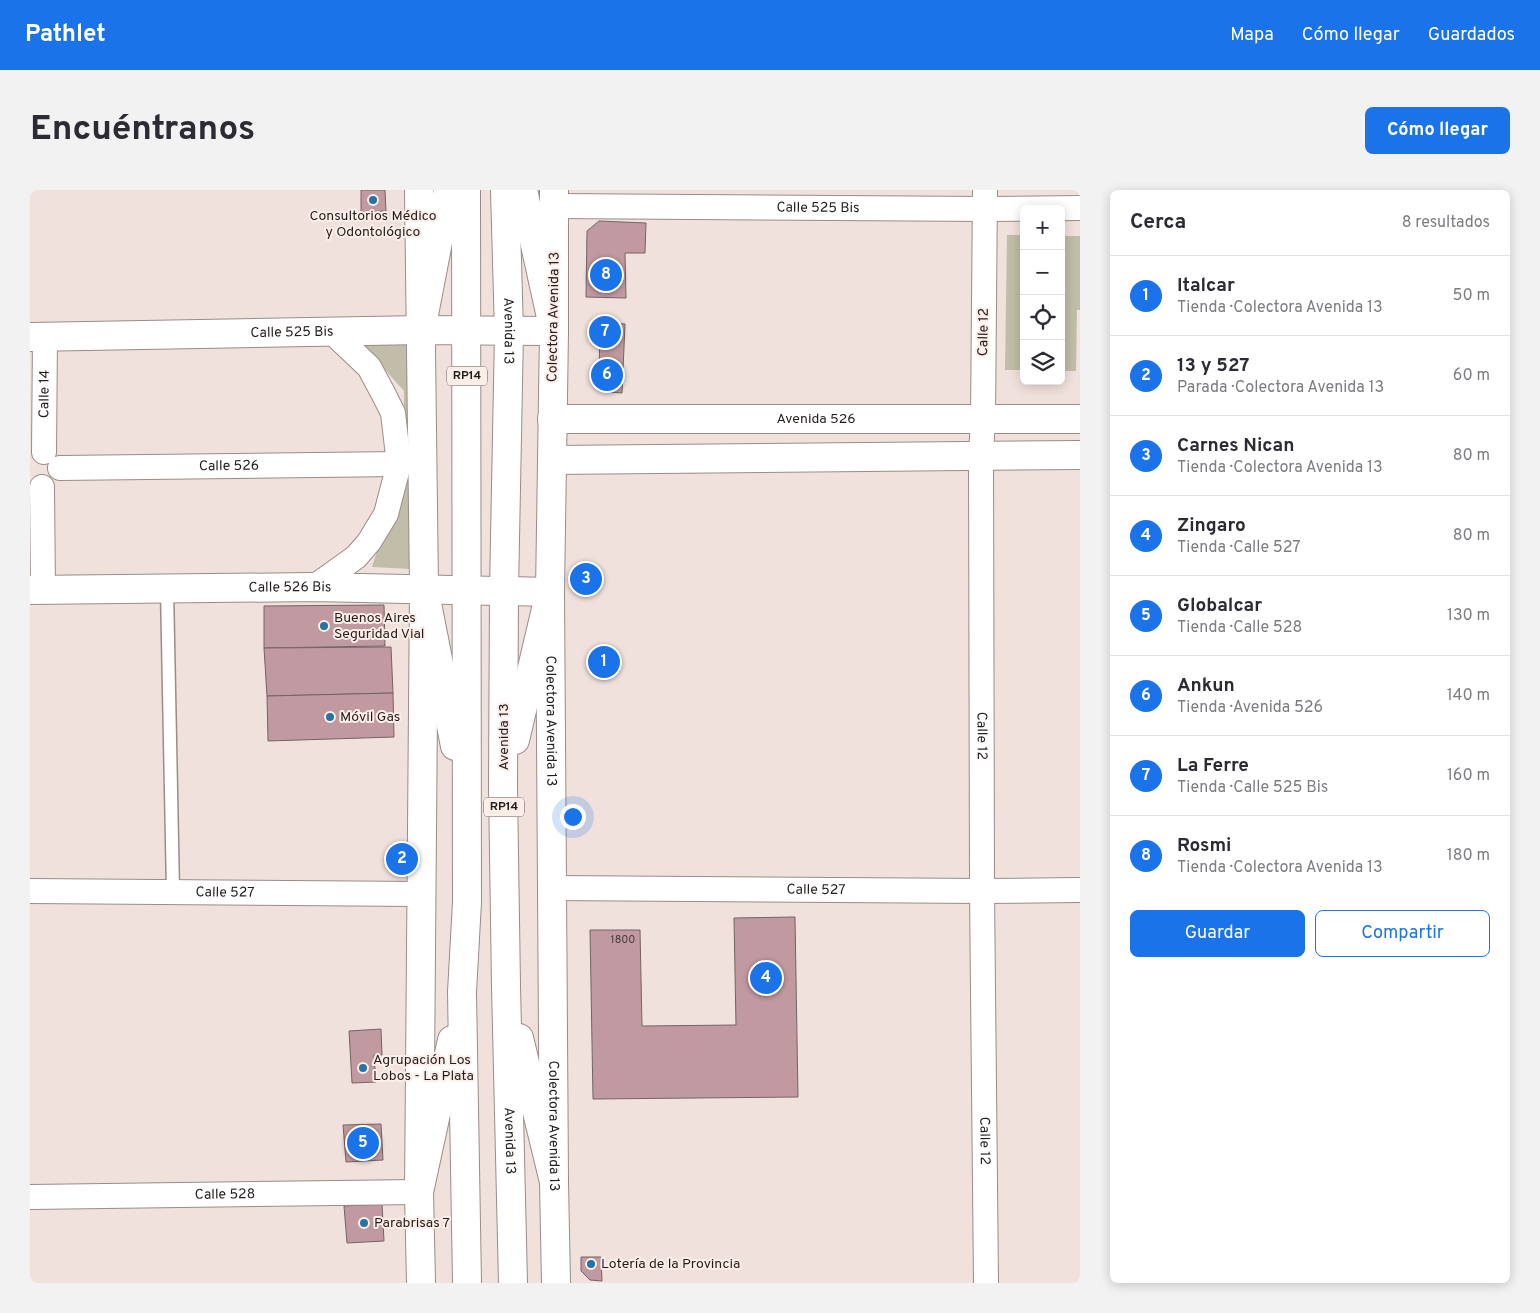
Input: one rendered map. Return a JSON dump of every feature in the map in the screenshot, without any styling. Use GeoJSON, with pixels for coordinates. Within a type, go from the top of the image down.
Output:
{"type":"FeatureCollection","features":[{"type":"Feature","properties":{"kind":"main road"},"geometry":{"type":"LineString","coordinates":[[419,190],[424,588],[419,1192],[421,1283]]}},
{"type":"Feature","properties":{"kind":"main road"},"geometry":{"type":"LineString","coordinates":[[421,330],[448,190]]}},
{"type":"Feature","properties":{"kind":"main road","name":"RP14"},"geometry":{"type":"LineString","coordinates":[[466,190],[467,902],[462,992],[467,1283]]}},
{"type":"Feature","properties":{"kind":"main road","name":"Avenida 13"},"geometry":{"type":"LineString","coordinates":[[505,190],[509,332],[504,590],[504,788],[506,986],[514,1283]]}},
{"type":"Feature","properties":{"kind":"main road"},"geometry":{"type":"LineString","coordinates":[[523,190],[554,331]]}},
{"type":"Feature","properties":{"kind":"main road","name":"Colectora Avenida 13"},"geometry":{"type":"LineString","coordinates":[[554,198],[550,592],[556,1283]]}},
{"type":"Feature","properties":{"kind":"main road","name":"Calle 525 Bis"},"geometry":{"type":"LineString","coordinates":[[38,337],[421,330],[554,331]]}},
{"type":"Feature","properties":{"kind":"main road","name":"Avenida 526"},"geometry":{"type":"LineString","coordinates":[[552,419],[1080,419]]}},
{"type":"Feature","properties":{"kind":"main road"},"geometry":{"type":"LineString","coordinates":[[552,460],[1080,455]]}},
{"type":"Feature","properties":{"kind":"main road","name":"Calle 526 Bis"},"geometry":{"type":"LineString","coordinates":[[37,590],[314,587],[550,592]]}},
{"type":"Feature","properties":{"kind":"main road"},"geometry":{"type":"LineString","coordinates":[[424,588],[466,806]]}},
{"type":"Feature","properties":{"kind":"main road"},"geometry":{"type":"LineString","coordinates":[[504,788],[550,592]]}},
{"type":"Feature","properties":{"kind":"main road"},"geometry":{"type":"LineString","coordinates":[[506,986],[554,1182]]}},
{"type":"Feature","properties":{"kind":"main road"},"geometry":{"type":"LineString","coordinates":[[419,1192],[462,992]]}},
{"type":"Feature","properties":{"kind":"street","name":"Calle 525 Bis"},"geometry":{"type":"LineString","coordinates":[[554,198],[985,199],[1080,208]]}},
{"type":"Feature","properties":{"kind":"street","name":"Calle 12"},"geometry":{"type":"LineString","coordinates":[[985,199],[981,456],[982,891],[986,1283]]}},
{"type":"Feature","properties":{"kind":"street"},"geometry":{"type":"LineString","coordinates":[[314,587],[356,557],[369,542],[386,514],[399,464],[393,413],[384,393],[369,367],[331,332]]}},
{"type":"Feature","properties":{"kind":"street","name":"Calle 14"},"geometry":{"type":"LineString","coordinates":[[38,337],[45,459]]}},
{"type":"Feature","properties":{"kind":"street"},"geometry":{"type":"LineString","coordinates":[[37,590],[36,484],[53,484],[59,474],[45,459]]}},
{"type":"Feature","properties":{"kind":"street","name":"Calle 526"},"geometry":{"type":"LineString","coordinates":[[45,459],[399,464]]}},
{"type":"Feature","properties":{"kind":"street","name":"Calle 527"},"geometry":{"type":"LineString","coordinates":[[552,888],[1080,890]]}},
{"type":"Feature","properties":{"kind":"street","name":"Calle 527"},"geometry":{"type":"LineString","coordinates":[[30,891],[421,894]]}},
{"type":"Feature","properties":{"kind":"street","name":"Calle 528"},"geometry":{"type":"LineString","coordinates":[[30,1197],[419,1192]]}},
{"type":"Feature","properties":{"kind":"lane"},"geometry":{"type":"LineString","coordinates":[[167,589],[173,892]]}},
{"type":"Feature","properties":{"kind":"shaded area"},"geometry":{"type":"Polygon","coordinates":[[[1007,235],[1020,235],[1020,370],[1005,370],[1007,235]]]}},
{"type":"Feature","properties":{"kind":"shaded area"},"geometry":{"type":"Polygon","coordinates":[[[1065,236],[1080,236],[1080,310],[1077,310],[1076,371],[1065,371],[1065,236]]]}},
{"type":"Feature","properties":{"kind":"shaded area"},"geometry":{"type":"Polygon","coordinates":[[[362,344],[408,344],[411,569],[372,567],[403,470],[404,391],[362,344]]]}},
{"type":"Feature","properties":{"kind":"building","name":"Consultorios Médico y Odontológico"},"geometry":{"type":"Polygon","coordinates":[[[361,190],[385,190],[386,211],[361,212],[361,190]]]}},
{"type":"Feature","properties":{"kind":"building"},"geometry":{"type":"Polygon","coordinates":[[[599,221],[646,223],[645,253],[625,253],[626,298],[586,297],[587,231],[599,221]]]}},
{"type":"Feature","properties":{"kind":"building"},"geometry":{"type":"Polygon","coordinates":[[[600,323],[625,324],[622,393],[609,392],[599,378],[600,323]]]}},
{"type":"Feature","properties":{"kind":"building","name":"Buenos Aires Seguridad Vial"},"geometry":{"type":"Polygon","coordinates":[[[384,605],[385,646],[264,648],[264,606],[384,605]]]}},
{"type":"Feature","properties":{"kind":"building"},"geometry":{"type":"Polygon","coordinates":[[[391,647],[393,693],[267,696],[264,648],[391,647]]]}},
{"type":"Feature","properties":{"kind":"building","name":"Móvil Gas"},"geometry":{"type":"Polygon","coordinates":[[[393,693],[394,737],[268,741],[267,696],[393,693]]]}},
{"type":"Feature","properties":{"kind":"building"},"geometry":{"type":"Polygon","coordinates":[[[795,917],[798,1097],[593,1099],[590,930],[640,930],[642,1026],[736,1025],[734,918],[795,917]]]}},
{"type":"Feature","properties":{"kind":"building","name":"Agrupación Los Lobos - La Plata"},"geometry":{"type":"Polygon","coordinates":[[[381,1029],[382,1055],[374,1055],[376,1082],[352,1083],[349,1031],[381,1029]]]}},
{"type":"Feature","properties":{"kind":"building"},"geometry":{"type":"Polygon","coordinates":[[[381,1124],[383,1160],[346,1162],[343,1125],[381,1124]]]}},
{"type":"Feature","properties":{"kind":"building","name":"Parabrisas 7"},"geometry":{"type":"Polygon","coordinates":[[[382,1204],[384,1241],[347,1243],[344,1206],[382,1204]]]}},
{"type":"Feature","properties":{"kind":"building","name":"Lotería de la Provincia"},"geometry":{"type":"Polygon","coordinates":[[[581,1257],[601,1257],[602,1281],[590,1280],[581,1271],[581,1257]]]}},
{"type":"Feature","properties":{"kind":"place","name":"Consultorios Médico y Odontológico"},"geometry":{"type":"Point","coordinates":[373,200]}},
{"type":"Feature","properties":{"kind":"place","name":"Rosmi"},"geometry":{"type":"Point","coordinates":[606,275]}},
{"type":"Feature","properties":{"kind":"place","name":"La Ferre"},"geometry":{"type":"Point","coordinates":[605,332]}},
{"type":"Feature","properties":{"kind":"place","name":"Ankun"},"geometry":{"type":"Point","coordinates":[607,375]}},
{"type":"Feature","properties":{"kind":"place","name":"Carnes Nican"},"geometry":{"type":"Point","coordinates":[586,579]}},
{"type":"Feature","properties":{"kind":"place","name":"Buenos Aires Seguridad Vial"},"geometry":{"type":"Point","coordinates":[324,626]}},
{"type":"Feature","properties":{"kind":"place","name":"Italcar"},"geometry":{"type":"Point","coordinates":[604,662]}},
{"type":"Feature","properties":{"kind":"place","name":"Móvil Gas"},"geometry":{"type":"Point","coordinates":[330,717]}},
{"type":"Feature","properties":{"kind":"place","name":"13 y 527"},"geometry":{"type":"Point","coordinates":[402,859]}},
{"type":"Feature","properties":{"kind":"place","name":"Zingaro"},"geometry":{"type":"Point","coordinates":[766,978]}},
{"type":"Feature","properties":{"kind":"place","name":"Agrupación Los Lobos - La Plata"},"geometry":{"type":"Point","coordinates":[363,1068]}},
{"type":"Feature","properties":{"kind":"place","name":"Globalcar"},"geometry":{"type":"Point","coordinates":[363,1143]}},
{"type":"Feature","properties":{"kind":"place","name":"Parabrisas 7"},"geometry":{"type":"Point","coordinates":[364,1223]}},
{"type":"Feature","properties":{"kind":"place","name":"Lotería de la Provincia"},"geometry":{"type":"Point","coordinates":[591,1264]}}]}
